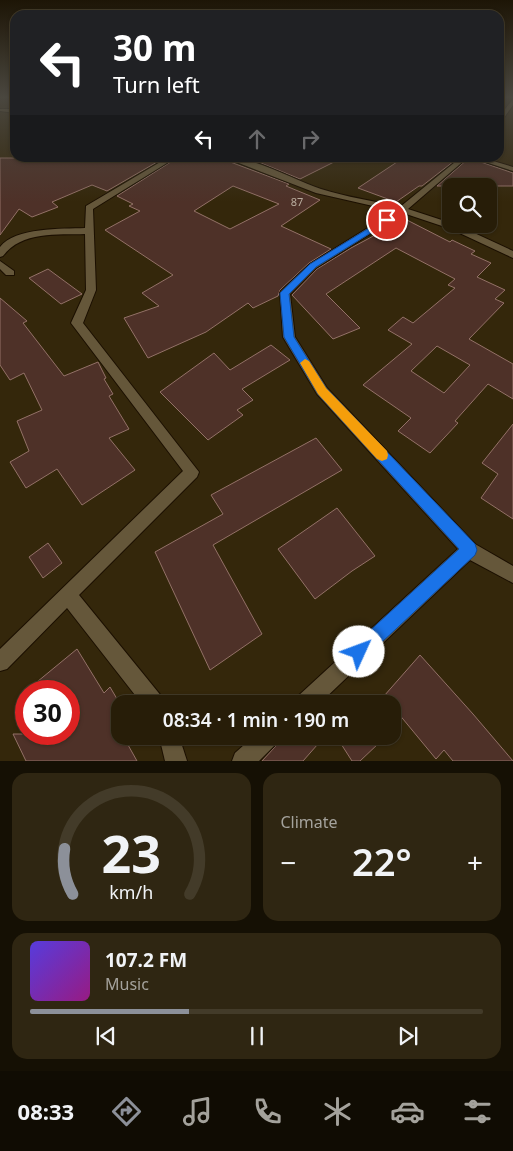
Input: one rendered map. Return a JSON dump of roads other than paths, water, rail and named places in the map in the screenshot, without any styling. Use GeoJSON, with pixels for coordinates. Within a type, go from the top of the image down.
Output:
{"type":"FeatureCollection","features":[{"type":"Feature","properties":{"kind":"street"},"geometry":{"type":"LineString","coordinates":[[0,662],[192,472],[77,323],[91,290],[89,208],[164,162]]}},
{"type":"Feature","properties":{"kind":"street"},"geometry":{"type":"LineString","coordinates":[[244,162],[265,168],[319,191],[402,210],[454,227],[513,255]]}},
{"type":"Feature","properties":{"kind":"street"},"geometry":{"type":"LineString","coordinates":[[459,162],[402,210],[313,266],[285,293],[289,337],[322,391],[469,550],[513,575]]}},
{"type":"Feature","properties":{"kind":"street"},"geometry":{"type":"LineString","coordinates":[[490,162],[513,169]]}},
{"type":"Feature","properties":{"kind":"street"},"geometry":{"type":"LineString","coordinates":[[0,254],[12,241],[46,232],[89,232]]}},
{"type":"Feature","properties":{"kind":"street"},"geometry":{"type":"LineString","coordinates":[[0,264],[10,273]]}},
{"type":"Feature","properties":{"kind":"street"},"geometry":{"type":"LineString","coordinates":[[314,695],[469,550]]}},
{"type":"Feature","properties":{"kind":"street"},"geometry":{"type":"LineString","coordinates":[[68,595],[148,695]]}},
{"type":"Feature","properties":{"kind":"street"},"geometry":{"type":"LineString","coordinates":[[172,745],[176,761]]}},
{"type":"Feature","properties":{"kind":"street"},"geometry":{"type":"LineString","coordinates":[[243,761],[260,745]]}}]}
